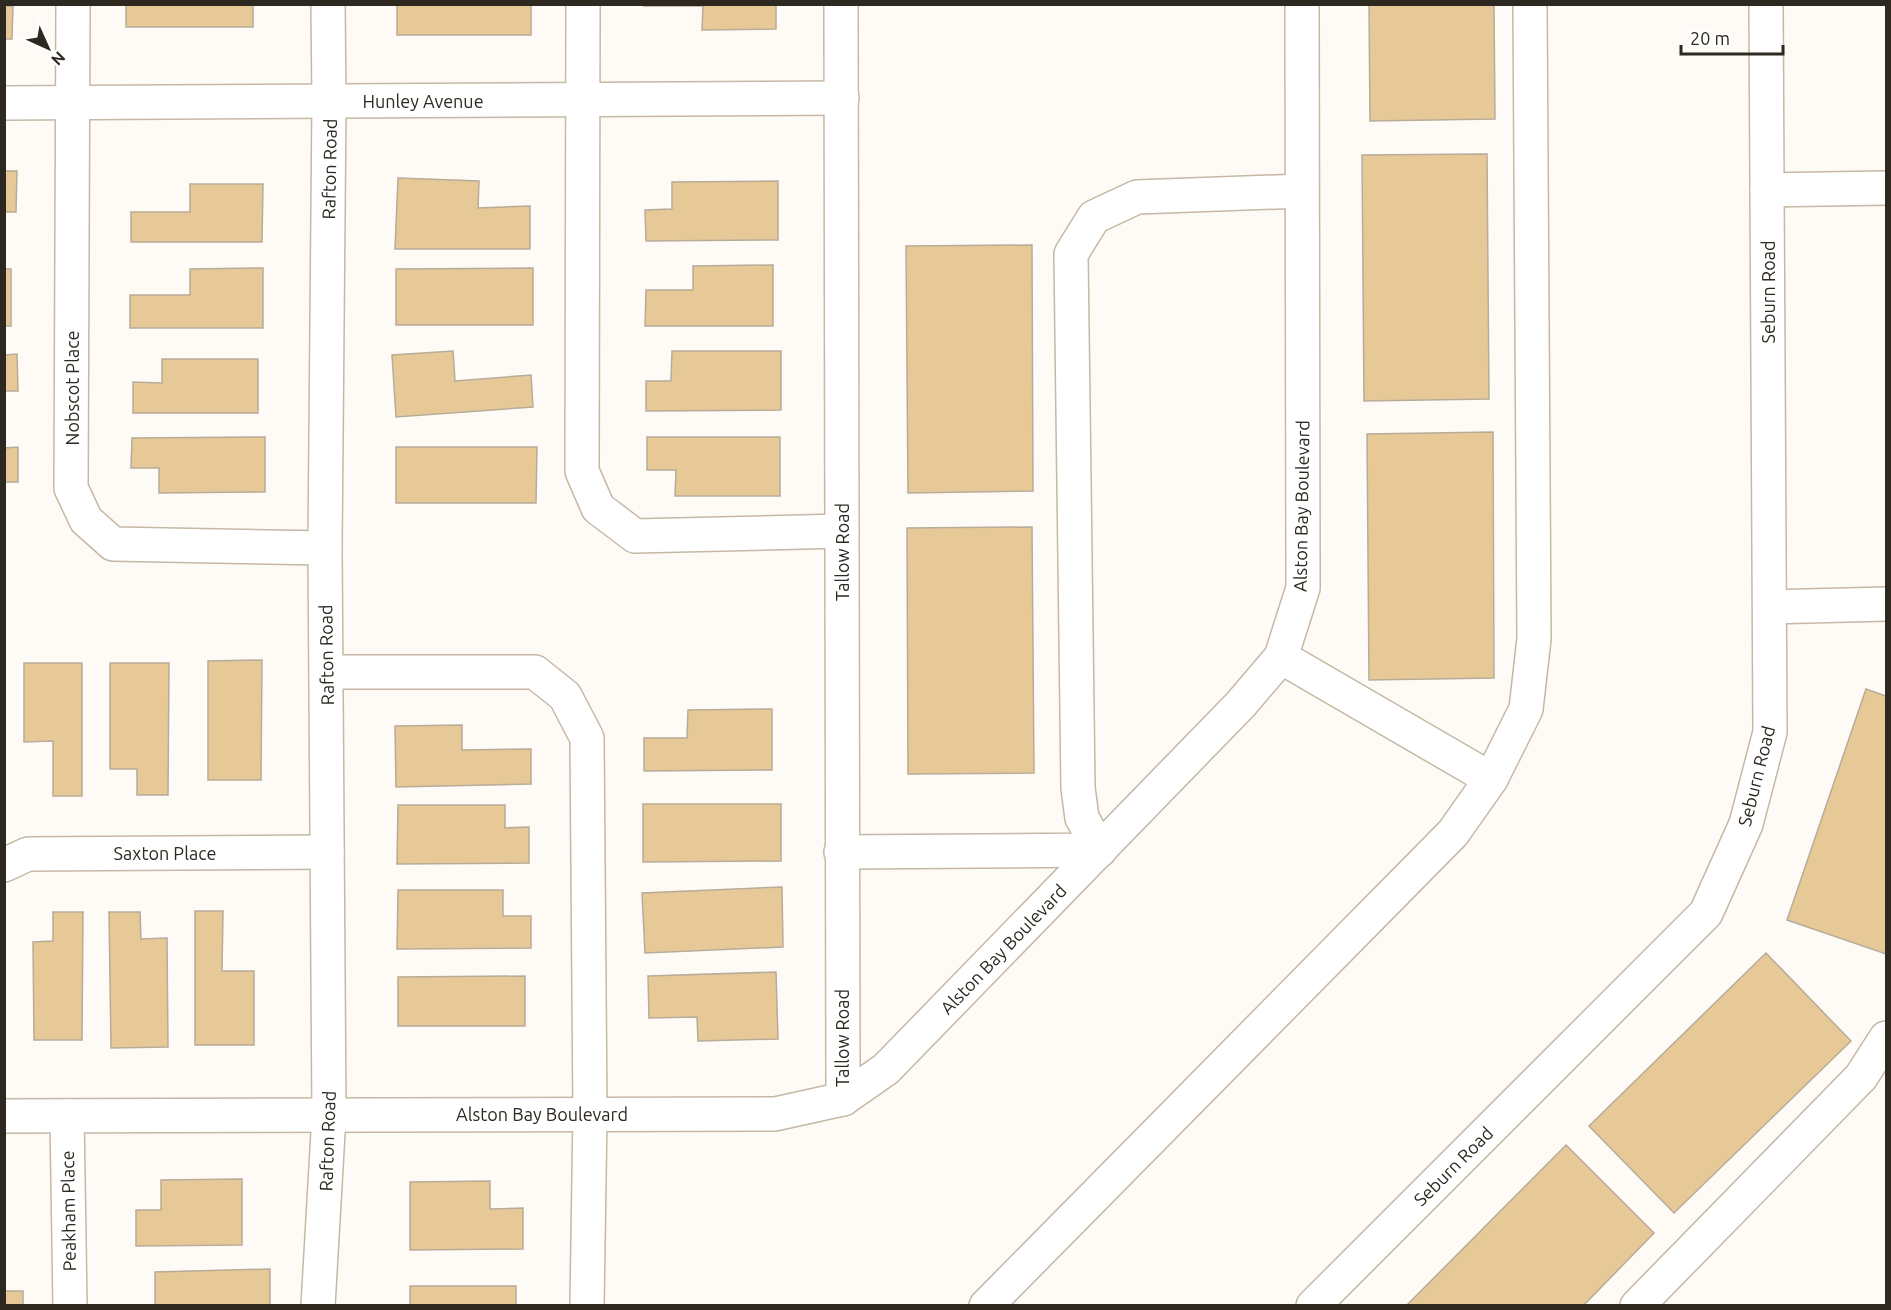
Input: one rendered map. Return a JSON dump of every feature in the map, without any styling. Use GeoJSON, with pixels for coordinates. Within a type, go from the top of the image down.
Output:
{"type":"FeatureCollection","features":[{"type":"Feature","properties":{"kind":"street","name":"Nobscot Place"},"geometry":{"type":"LineString","coordinates":[[73,4],[71,488],[86,520],[113,544],[325,548]]}},
{"type":"Feature","properties":{"kind":"street","name":"Rafton Road"},"geometry":{"type":"LineString","coordinates":[[318,1305],[329,1115],[325,548],[330,101],[328,4]]}},
{"type":"Feature","properties":{"kind":"street"},"geometry":{"type":"LineString","coordinates":[[583,4],[582,471],[598,508],[634,536],[842,531]]}},
{"type":"Feature","properties":{"kind":"street","name":"Tallow Road"},"geometry":{"type":"LineString","coordinates":[[841,4],[843,1099]]}},
{"type":"Feature","properties":{"kind":"street","name":"Alston Bay Boulevard"},"geometry":{"type":"LineString","coordinates":[[4,1116],[775,1114],[843,1099],[886,1069],[1241,704],[1281,657],[1303,588],[1302,4]]}},
{"type":"Feature","properties":{"kind":"street"},"geometry":{"type":"LineString","coordinates":[[986,1305],[1453,832],[1491,778],[1526,709],[1534,639],[1530,4]]}},
{"type":"Feature","properties":{"kind":"street","name":"Seburn Road"},"geometry":{"type":"LineString","coordinates":[[1312,1305],[1706,913],[1746,824],[1770,732],[1766,4]]}},
{"type":"Feature","properties":{"kind":"street","name":"Hunley Avenue"},"geometry":{"type":"LineString","coordinates":[[4,104],[842,98]]}},
{"type":"Feature","properties":{"kind":"street"},"geometry":{"type":"LineString","coordinates":[[1767,190],[1887,188]]}},
{"type":"Feature","properties":{"kind":"street"},"geometry":{"type":"LineString","coordinates":[[841,852],[1100,850],[1082,818],[1078,788],[1071,254],[1094,217],[1137,197],[1302,190]]}},
{"type":"Feature","properties":{"kind":"street"},"geometry":{"type":"LineString","coordinates":[[1770,607],[1887,604]]}},
{"type":"Feature","properties":{"kind":"street"},"geometry":{"type":"LineString","coordinates":[[1281,657],[1491,778]]}},
{"type":"Feature","properties":{"kind":"street"},"geometry":{"type":"LineString","coordinates":[[326,672],[535,672],[565,696],[587,738],[590,1114],[587,1305]]}},
{"type":"Feature","properties":{"kind":"street","name":"Saxton Place"},"geometry":{"type":"LineString","coordinates":[[4,865],[28,854],[327,852]]}},
{"type":"Feature","properties":{"kind":"street"},"geometry":{"type":"LineString","coordinates":[[1637,1305],[1861,1077],[1887,1038]]}},
{"type":"Feature","properties":{"kind":"street","name":"Peakham Place"},"geometry":{"type":"LineString","coordinates":[[67,1116],[70,1305]]}},
{"type":"Feature","properties":{"kind":"building"},"geometry":{"type":"Polygon","coordinates":[[[126,4],[253,4],[253,27],[126,27],[126,4]]]}},
{"type":"Feature","properties":{"kind":"building"},"geometry":{"type":"Polygon","coordinates":[[[397,4],[531,4],[531,35],[397,35],[397,4]]]}},
{"type":"Feature","properties":{"kind":"building"},"geometry":{"type":"Polygon","coordinates":[[[644,4],[776,4],[776,29],[702,30],[703,6],[644,6],[644,4]]]}},
{"type":"Feature","properties":{"kind":"building"},"geometry":{"type":"Polygon","coordinates":[[[1369,4],[1494,4],[1495,119],[1370,121],[1369,4]]]}},
{"type":"Feature","properties":{"kind":"building"},"geometry":{"type":"Polygon","coordinates":[[[4,6],[13,6],[12,39],[4,39],[4,6]]]}},
{"type":"Feature","properties":{"kind":"building"},"geometry":{"type":"Polygon","coordinates":[[[1487,154],[1489,399],[1364,401],[1362,155],[1487,154]]]}},
{"type":"Feature","properties":{"kind":"building"},"geometry":{"type":"Polygon","coordinates":[[[4,171],[17,171],[16,212],[4,212],[4,171]]]}},
{"type":"Feature","properties":{"kind":"building"},"geometry":{"type":"Polygon","coordinates":[[[398,178],[479,181],[478,208],[530,206],[530,249],[395,249],[398,178]]]}},
{"type":"Feature","properties":{"kind":"building"},"geometry":{"type":"Polygon","coordinates":[[[778,181],[778,240],[646,241],[645,210],[672,209],[672,182],[778,181]]]}},
{"type":"Feature","properties":{"kind":"building"},"geometry":{"type":"Polygon","coordinates":[[[190,184],[263,184],[262,242],[131,242],[131,212],[190,212],[190,184]]]}},
{"type":"Feature","properties":{"kind":"building"},"geometry":{"type":"Polygon","coordinates":[[[1032,245],[1033,491],[908,493],[906,246],[1032,245]]]}},
{"type":"Feature","properties":{"kind":"building"},"geometry":{"type":"Polygon","coordinates":[[[773,265],[773,326],[645,326],[646,290],[693,290],[693,266],[773,265]]]}},
{"type":"Feature","properties":{"kind":"building"},"geometry":{"type":"Polygon","coordinates":[[[263,268],[263,328],[130,328],[130,295],[190,295],[190,269],[263,268]]]}},
{"type":"Feature","properties":{"kind":"building"},"geometry":{"type":"Polygon","coordinates":[[[533,268],[533,325],[396,325],[396,269],[533,268]]]}},
{"type":"Feature","properties":{"kind":"building"},"geometry":{"type":"Polygon","coordinates":[[[4,269],[11,269],[11,326],[4,326],[4,269]]]}},
{"type":"Feature","properties":{"kind":"building"},"geometry":{"type":"Polygon","coordinates":[[[453,351],[455,381],[531,375],[533,407],[396,417],[392,355],[453,351]]]}},
{"type":"Feature","properties":{"kind":"building"},"geometry":{"type":"Polygon","coordinates":[[[672,351],[781,351],[781,410],[646,411],[646,381],[671,381],[672,351]]]}},
{"type":"Feature","properties":{"kind":"building"},"geometry":{"type":"Polygon","coordinates":[[[17,354],[18,391],[4,391],[4,355],[17,354]]]}},
{"type":"Feature","properties":{"kind":"building"},"geometry":{"type":"Polygon","coordinates":[[[162,359],[258,359],[258,413],[133,413],[133,382],[162,383],[162,359]]]}},
{"type":"Feature","properties":{"kind":"building"},"geometry":{"type":"Polygon","coordinates":[[[1493,432],[1494,678],[1369,680],[1367,434],[1493,432]]]}},
{"type":"Feature","properties":{"kind":"building"},"geometry":{"type":"Polygon","coordinates":[[[265,437],[265,492],[159,493],[159,468],[131,468],[132,438],[265,437]]]}},
{"type":"Feature","properties":{"kind":"building"},"geometry":{"type":"Polygon","coordinates":[[[647,437],[780,437],[780,496],[675,496],[676,470],[647,470],[647,437]]]}},
{"type":"Feature","properties":{"kind":"building"},"geometry":{"type":"Polygon","coordinates":[[[18,447],[18,482],[4,482],[4,448],[18,447]]]}},
{"type":"Feature","properties":{"kind":"building"},"geometry":{"type":"Polygon","coordinates":[[[396,447],[537,447],[536,503],[396,503],[396,447]]]}},
{"type":"Feature","properties":{"kind":"building"},"geometry":{"type":"Polygon","coordinates":[[[1032,527],[1034,773],[908,774],[907,528],[1032,527]]]}},
{"type":"Feature","properties":{"kind":"building"},"geometry":{"type":"Polygon","coordinates":[[[262,660],[261,780],[208,780],[208,661],[262,660]]]}},
{"type":"Feature","properties":{"kind":"building"},"geometry":{"type":"Polygon","coordinates":[[[24,663],[82,663],[82,796],[53,796],[53,741],[24,742],[24,663]]]}},
{"type":"Feature","properties":{"kind":"building"},"geometry":{"type":"Polygon","coordinates":[[[110,663],[169,663],[168,795],[137,795],[137,769],[110,769],[110,663]]]}},
{"type":"Feature","properties":{"kind":"building"},"geometry":{"type":"Polygon","coordinates":[[[1866,689],[1886,696],[1886,954],[1787,920],[1866,689]]]}},
{"type":"Feature","properties":{"kind":"building"},"geometry":{"type":"Polygon","coordinates":[[[772,709],[772,770],[644,771],[644,738],[687,738],[688,710],[772,709]]]}},
{"type":"Feature","properties":{"kind":"building"},"geometry":{"type":"Polygon","coordinates":[[[462,725],[462,750],[531,749],[531,784],[396,787],[395,726],[462,725]]]}},
{"type":"Feature","properties":{"kind":"building"},"geometry":{"type":"Polygon","coordinates":[[[643,804],[781,804],[781,861],[643,862],[643,804]]]}},
{"type":"Feature","properties":{"kind":"building"},"geometry":{"type":"Polygon","coordinates":[[[398,805],[505,805],[505,828],[529,827],[529,863],[397,864],[398,805]]]}},
{"type":"Feature","properties":{"kind":"building"},"geometry":{"type":"Polygon","coordinates":[[[782,887],[783,947],[645,953],[642,893],[782,887]]]}},
{"type":"Feature","properties":{"kind":"building"},"geometry":{"type":"Polygon","coordinates":[[[398,890],[503,890],[503,916],[531,916],[531,948],[397,949],[398,890]]]}},
{"type":"Feature","properties":{"kind":"building"},"geometry":{"type":"Polygon","coordinates":[[[195,911],[223,911],[222,971],[254,971],[254,1045],[195,1045],[195,911]]]}},
{"type":"Feature","properties":{"kind":"building"},"geometry":{"type":"Polygon","coordinates":[[[53,912],[83,912],[82,1040],[34,1040],[33,942],[53,941],[53,912]]]}},
{"type":"Feature","properties":{"kind":"building"},"geometry":{"type":"Polygon","coordinates":[[[109,912],[140,912],[141,939],[167,938],[168,1047],[111,1048],[109,912]]]}},
{"type":"Feature","properties":{"kind":"building"},"geometry":{"type":"Polygon","coordinates":[[[1766,953],[1851,1041],[1674,1213],[1589,1126],[1766,953]]]}},
{"type":"Feature","properties":{"kind":"building"},"geometry":{"type":"Polygon","coordinates":[[[776,972],[778,1039],[698,1041],[697,1017],[649,1018],[648,976],[776,972]]]}},
{"type":"Feature","properties":{"kind":"building"},"geometry":{"type":"Polygon","coordinates":[[[525,976],[525,1026],[398,1026],[398,977],[525,976]]]}},
{"type":"Feature","properties":{"kind":"building"},"geometry":{"type":"Polygon","coordinates":[[[1566,1145],[1654,1233],[1583,1306],[1406,1306],[1566,1145]]]}},
{"type":"Feature","properties":{"kind":"building"},"geometry":{"type":"Polygon","coordinates":[[[242,1179],[242,1245],[136,1246],[136,1210],[161,1210],[161,1180],[242,1179]]]}},
{"type":"Feature","properties":{"kind":"building"},"geometry":{"type":"Polygon","coordinates":[[[490,1181],[490,1209],[523,1208],[523,1249],[410,1250],[410,1182],[490,1181]]]}},
{"type":"Feature","properties":{"kind":"building"},"geometry":{"type":"Polygon","coordinates":[[[270,1269],[270,1306],[155,1306],[155,1272],[270,1269]]]}},
{"type":"Feature","properties":{"kind":"building"},"geometry":{"type":"Polygon","coordinates":[[[410,1286],[516,1286],[516,1306],[410,1306],[410,1286]]]}},
{"type":"Feature","properties":{"kind":"building"},"geometry":{"type":"Polygon","coordinates":[[[4,1291],[23,1291],[23,1306],[4,1306],[4,1291]]]}}]}
